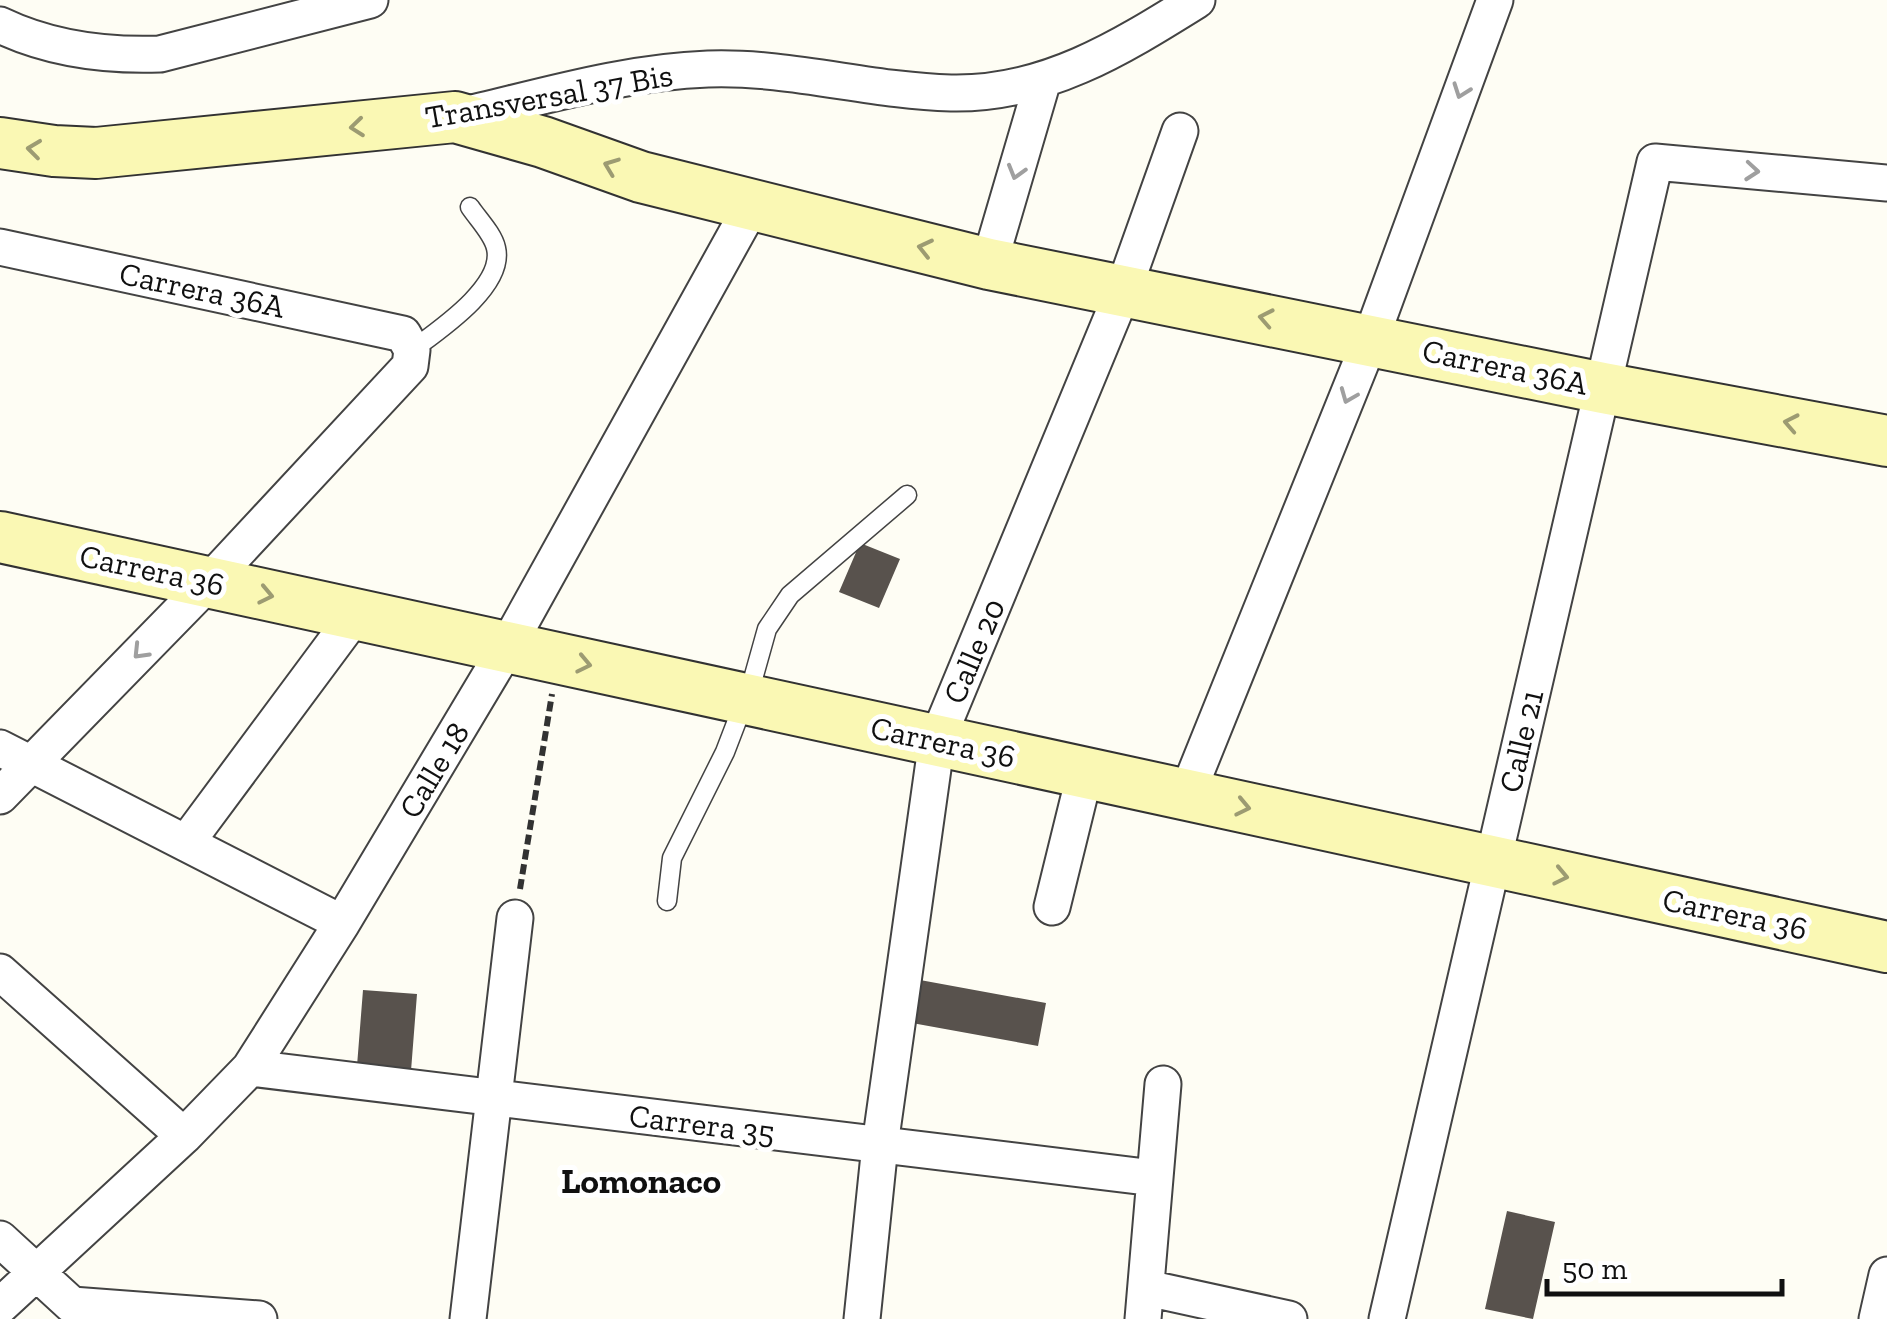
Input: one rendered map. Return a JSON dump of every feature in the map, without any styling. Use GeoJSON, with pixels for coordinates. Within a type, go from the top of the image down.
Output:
{"type":"FeatureCollection","features":[{"type":"Feature","properties":{"kind":"street"},"geometry":{"type":"LineString","coordinates":[[0,24],[68,48],[128,55],[160,54],[370,0]]}},
{"type":"Feature","properties":{"kind":"street","name":"Transversal 37 Bis"},"geometry":{"type":"LineString","coordinates":[[0,142],[96,153],[454,118],[624,78],[682,71],[755,70],[950,93],[1012,88],[1102,58],[1197,0]]}},
{"type":"Feature","properties":{"kind":"street"},"geometry":{"type":"LineString","coordinates":[[1188,794],[1370,338],[1495,0]]}},
{"type":"Feature","properties":{"kind":"street"},"geometry":{"type":"LineString","coordinates":[[989,264],[1043,80]]}},
{"type":"Feature","properties":{"kind":"street"},"geometry":{"type":"LineString","coordinates":[[454,118],[543,142],[641,177],[752,207],[989,264],[1123,291]]}},
{"type":"Feature","properties":{"kind":"street","name":"Calle 20"},"geometry":{"type":"LineString","coordinates":[[862,1319],[880,1146],[937,740],[1123,291],[1180,131]]}},
{"type":"Feature","properties":{"kind":"street","name":"Calle 21"},"geometry":{"type":"LineString","coordinates":[[1387,1319],[1655,162],[1887,183]]}},
{"type":"Feature","properties":{"kind":"street","name":"Calle 18"},"geometry":{"type":"LineString","coordinates":[[0,1306],[184,1136],[250,1068],[507,647],[752,207]]}},
{"type":"Feature","properties":{"kind":"street","name":"Carrera 36A"},"geometry":{"type":"LineString","coordinates":[[0,247],[408,342]]}},
{"type":"Feature","properties":{"kind":"street","name":"Carrera 36A"},"geometry":{"type":"LineString","coordinates":[[1123,291],[1603,388],[1887,440]]}},
{"type":"Feature","properties":{"kind":"street"},"geometry":{"type":"LineString","coordinates":[[0,796],[410,366],[408,342]]}},
{"type":"Feature","properties":{"kind":"street","name":"Carrera 36"},"geometry":{"type":"LineString","coordinates":[[0,537],[1887,947]]}},
{"type":"Feature","properties":{"kind":"street"},"geometry":{"type":"LineString","coordinates":[[186,843],[356,614]]}},
{"type":"Feature","properties":{"kind":"street"},"geometry":{"type":"LineString","coordinates":[[0,748],[342,923]]}},
{"type":"Feature","properties":{"kind":"street"},"geometry":{"type":"LineString","coordinates":[[1052,908],[1085,773]]}},
{"type":"Feature","properties":{"kind":"street"},"geometry":{"type":"LineString","coordinates":[[468,1319],[515,918]]}},
{"type":"Feature","properties":{"kind":"street"},"geometry":{"type":"LineString","coordinates":[[0,972],[184,1136]]}},
{"type":"Feature","properties":{"kind":"street","name":"Carrera 35"},"geometry":{"type":"LineString","coordinates":[[250,1068],[1154,1178]]}},
{"type":"Feature","properties":{"kind":"street"},"geometry":{"type":"LineString","coordinates":[[1163,1084],[1145,1304],[1289,1319]]}},
{"type":"Feature","properties":{"kind":"street"},"geometry":{"type":"LineString","coordinates":[[0,1238],[71,1312],[259,1319]]}},
{"type":"Feature","properties":{"kind":"street"},"geometry":{"type":"LineString","coordinates":[[1877,1319],[1887,1275]]}},
{"type":"Feature","properties":{"kind":"lane"},"geometry":{"type":"LineString","coordinates":[[408,342],[460,316],[496,268],[496,246],[470,207]]}},
{"type":"Feature","properties":{"kind":"lane"},"geometry":{"type":"LineString","coordinates":[[667,901],[672,858],[711,784],[745,700],[767,629],[790,596],[907,495]]}},
{"type":"Feature","properties":{"kind":"path"},"geometry":{"type":"LineString","coordinates":[[515,918],[558,658]]}},
{"type":"Feature","properties":{"kind":"building"},"geometry":{"type":"Polygon","coordinates":[[[860,543],[900,559],[879,608],[839,592],[860,543]]]}},
{"type":"Feature","properties":{"kind":"building"},"geometry":{"type":"Polygon","coordinates":[[[920,980],[1046,1003],[1038,1046],[912,1023],[920,980]]]}},
{"type":"Feature","properties":{"kind":"building"},"geometry":{"type":"Polygon","coordinates":[[[363,990],[417,994],[411,1071],[357,1066],[363,990]]]}},
{"type":"Feature","properties":{"kind":"building"},"geometry":{"type":"Polygon","coordinates":[[[1507,1211],[1555,1222],[1533,1319],[1485,1309],[1507,1211]]]}},
{"type":"Feature","properties":{"kind":"district","name":"Lomonaco"},"geometry":{"type":"Point","coordinates":[641,1181]}}]}
